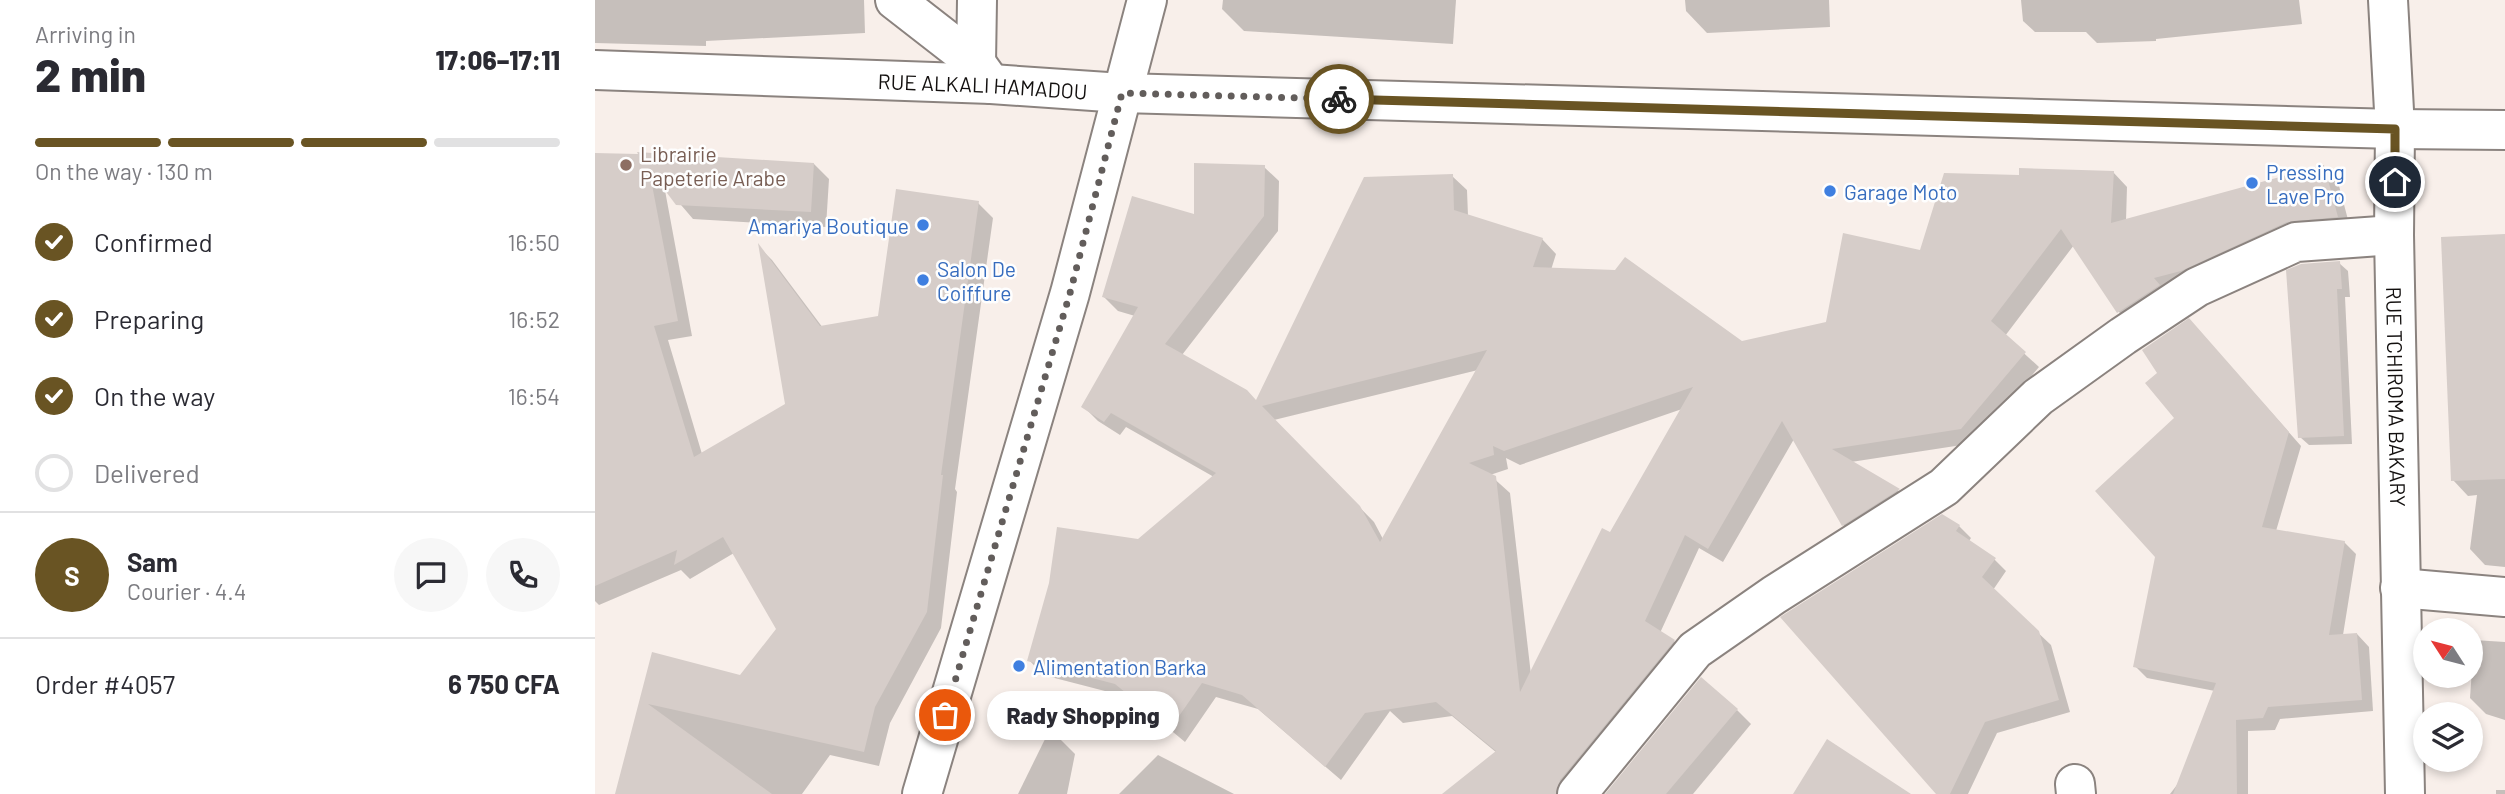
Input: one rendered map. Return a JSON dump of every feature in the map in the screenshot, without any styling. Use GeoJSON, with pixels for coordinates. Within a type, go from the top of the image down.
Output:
{"type":"FeatureCollection","features":[{"type":"Feature","properties":{"kind":"street"},"geometry":{"type":"LineString","coordinates":[[895,0],[983,74]]}},
{"type":"Feature","properties":{"kind":"street"},"geometry":{"type":"LineString","coordinates":[[977,0],[983,74]]}},
{"type":"Feature","properties":{"kind":"street"},"geometry":{"type":"LineString","coordinates":[[922,794],[1070,293],[1147,0]]}},
{"type":"Feature","properties":{"kind":"street","name":"RUE TCHIROMA BAKARY"},"geometry":{"type":"LineString","coordinates":[[2388,0],[2395,129],[2394,235],[2405,794]]}},
{"type":"Feature","properties":{"kind":"street","name":"RUE ALKALI HAMADOU"},"geometry":{"type":"LineString","coordinates":[[595,70],[983,74],[1122,93],[2505,130]]}},
{"type":"Feature","properties":{"kind":"street"},"geometry":{"type":"LineString","coordinates":[[1577,794],[1695,650],[1774,595],[1944,487],[2038,397],[2123,336],[2197,287],[2296,242],[2394,235]]}},
{"type":"Feature","properties":{"kind":"street"},"geometry":{"type":"LineString","coordinates":[[2400,588],[2505,597]]}},
{"type":"Feature","properties":{"kind":"building"},"geometry":{"type":"Polygon","coordinates":[[[637,152],[814,163],[811,212],[676,205],[649,169],[678,321],[654,326],[694,457],[785,404],[758,243],[820,326],[878,316],[896,189],[979,201],[941,475],[927,612],[875,707],[864,752],[648,704],[772,794],[615,794],[652,652],[740,675],[776,629],[723,537],[674,565],[677,550],[595,586],[595,153],[638,154],[637,152]]]}},
{"type":"Feature","properties":{"kind":"building"},"geometry":{"type":"Polygon","coordinates":[[[1194,163],[1265,165],[1264,216],[1165,344],[1247,390],[1256,400],[1364,177],[1453,174],[1454,210],[1543,238],[1533,267],[1615,270],[1625,257],[1742,341],[1826,322],[1843,233],[1920,250],[1944,173],[2019,175],[2019,168],[2114,171],[2111,223],[2324,165],[2338,217],[2287,222],[2181,271],[2154,278],[2160,285],[2117,313],[2061,229],[1991,321],[2026,352],[1961,429],[1832,449],[1900,489],[1842,526],[1782,421],[1708,549],[1685,535],[1645,621],[1675,640],[1560,780],[1556,794],[1442,794],[1496,751],[1436,702],[1365,713],[1325,767],[1242,695],[1202,683],[1170,729],[1115,684],[1027,661],[1049,583],[1057,527],[1138,539],[1216,473],[1111,413],[1104,422],[1081,407],[1138,307],[1102,297],[1132,196],[1194,214],[1194,163]],[[1487,350],[1262,406],[1360,506],[1380,542],[1487,350]],[[1693,387],[1504,451],[1493,446],[1494,455],[1469,463],[1496,476],[1520,692],[1602,528],[1610,532],[1693,387]]]}},
{"type":"Feature","properties":{"kind":"building"},"geometry":{"type":"Polygon","coordinates":[[[2505,234],[2505,479],[2451,481],[2441,237],[2505,234]]]}},
{"type":"Feature","properties":{"kind":"building"},"geometry":{"type":"Polygon","coordinates":[[[2340,261],[2342,289],[2337,289],[2344,436],[2298,438],[2286,270],[2301,264],[2340,261]]]}},
{"type":"Feature","properties":{"kind":"building"},"geometry":{"type":"Polygon","coordinates":[[[2189,318],[2289,432],[2262,527],[2345,541],[2329,635],[2357,633],[2362,700],[2268,707],[2263,718],[2236,720],[2237,794],[2173,794],[2216,683],[2133,667],[2155,557],[2095,491],[2174,418],[2145,383],[2157,373],[2142,350],[2189,318]]]}},
{"type":"Feature","properties":{"kind":"building"},"geometry":{"type":"Polygon","coordinates":[[[1942,514],[1960,525],[1956,531],[1996,558],[1982,577],[2039,631],[2059,700],[1985,722],[1950,794],[1936,794],[1780,617],[1942,514]]]}},
{"type":"Feature","properties":{"kind":"building"},"geometry":{"type":"Polygon","coordinates":[[[1701,677],[1738,709],[1666,794],[1605,794],[1701,677]]]}},
{"type":"Feature","properties":{"kind":"building"},"geometry":{"type":"Polygon","coordinates":[[[1827,739],[1911,794],[1793,794],[1827,739]]]}},
{"type":"Feature","properties":{"kind":"way so far"},"geometry":{"type":"LineString","coordinates":[[945,715],[1070,293],[1122,93],[1339,99]]}},
{"type":"Feature","properties":{"kind":"place","name":"Librairie Papeterie Arabe"},"geometry":{"type":"Point","coordinates":[626,165]}},
{"type":"Feature","properties":{"kind":"place","name":"Pressing Lave Pro"},"geometry":{"type":"Point","coordinates":[2252,183]}},
{"type":"Feature","properties":{"kind":"place","name":"Garage Moto"},"geometry":{"type":"Point","coordinates":[1830,191]}},
{"type":"Feature","properties":{"kind":"place","name":"Amariya Boutique"},"geometry":{"type":"Point","coordinates":[923,225]}},
{"type":"Feature","properties":{"kind":"place","name":"Salon De Coiffure"},"geometry":{"type":"Point","coordinates":[923,280]}},
{"type":"Feature","properties":{"kind":"place","name":"Alimentation Barka"},"geometry":{"type":"Point","coordinates":[1019,666]}},
{"type":"Feature","properties":{"kind":"place","name":"Rady Shopping"},"geometry":{"type":"Point","coordinates":[945,715]}},
{"type":"Feature","properties":{"kind":"route"},"geometry":{"type":"LineString","coordinates":[[1339,99],[2395,129],[2395,182]]}}]}
